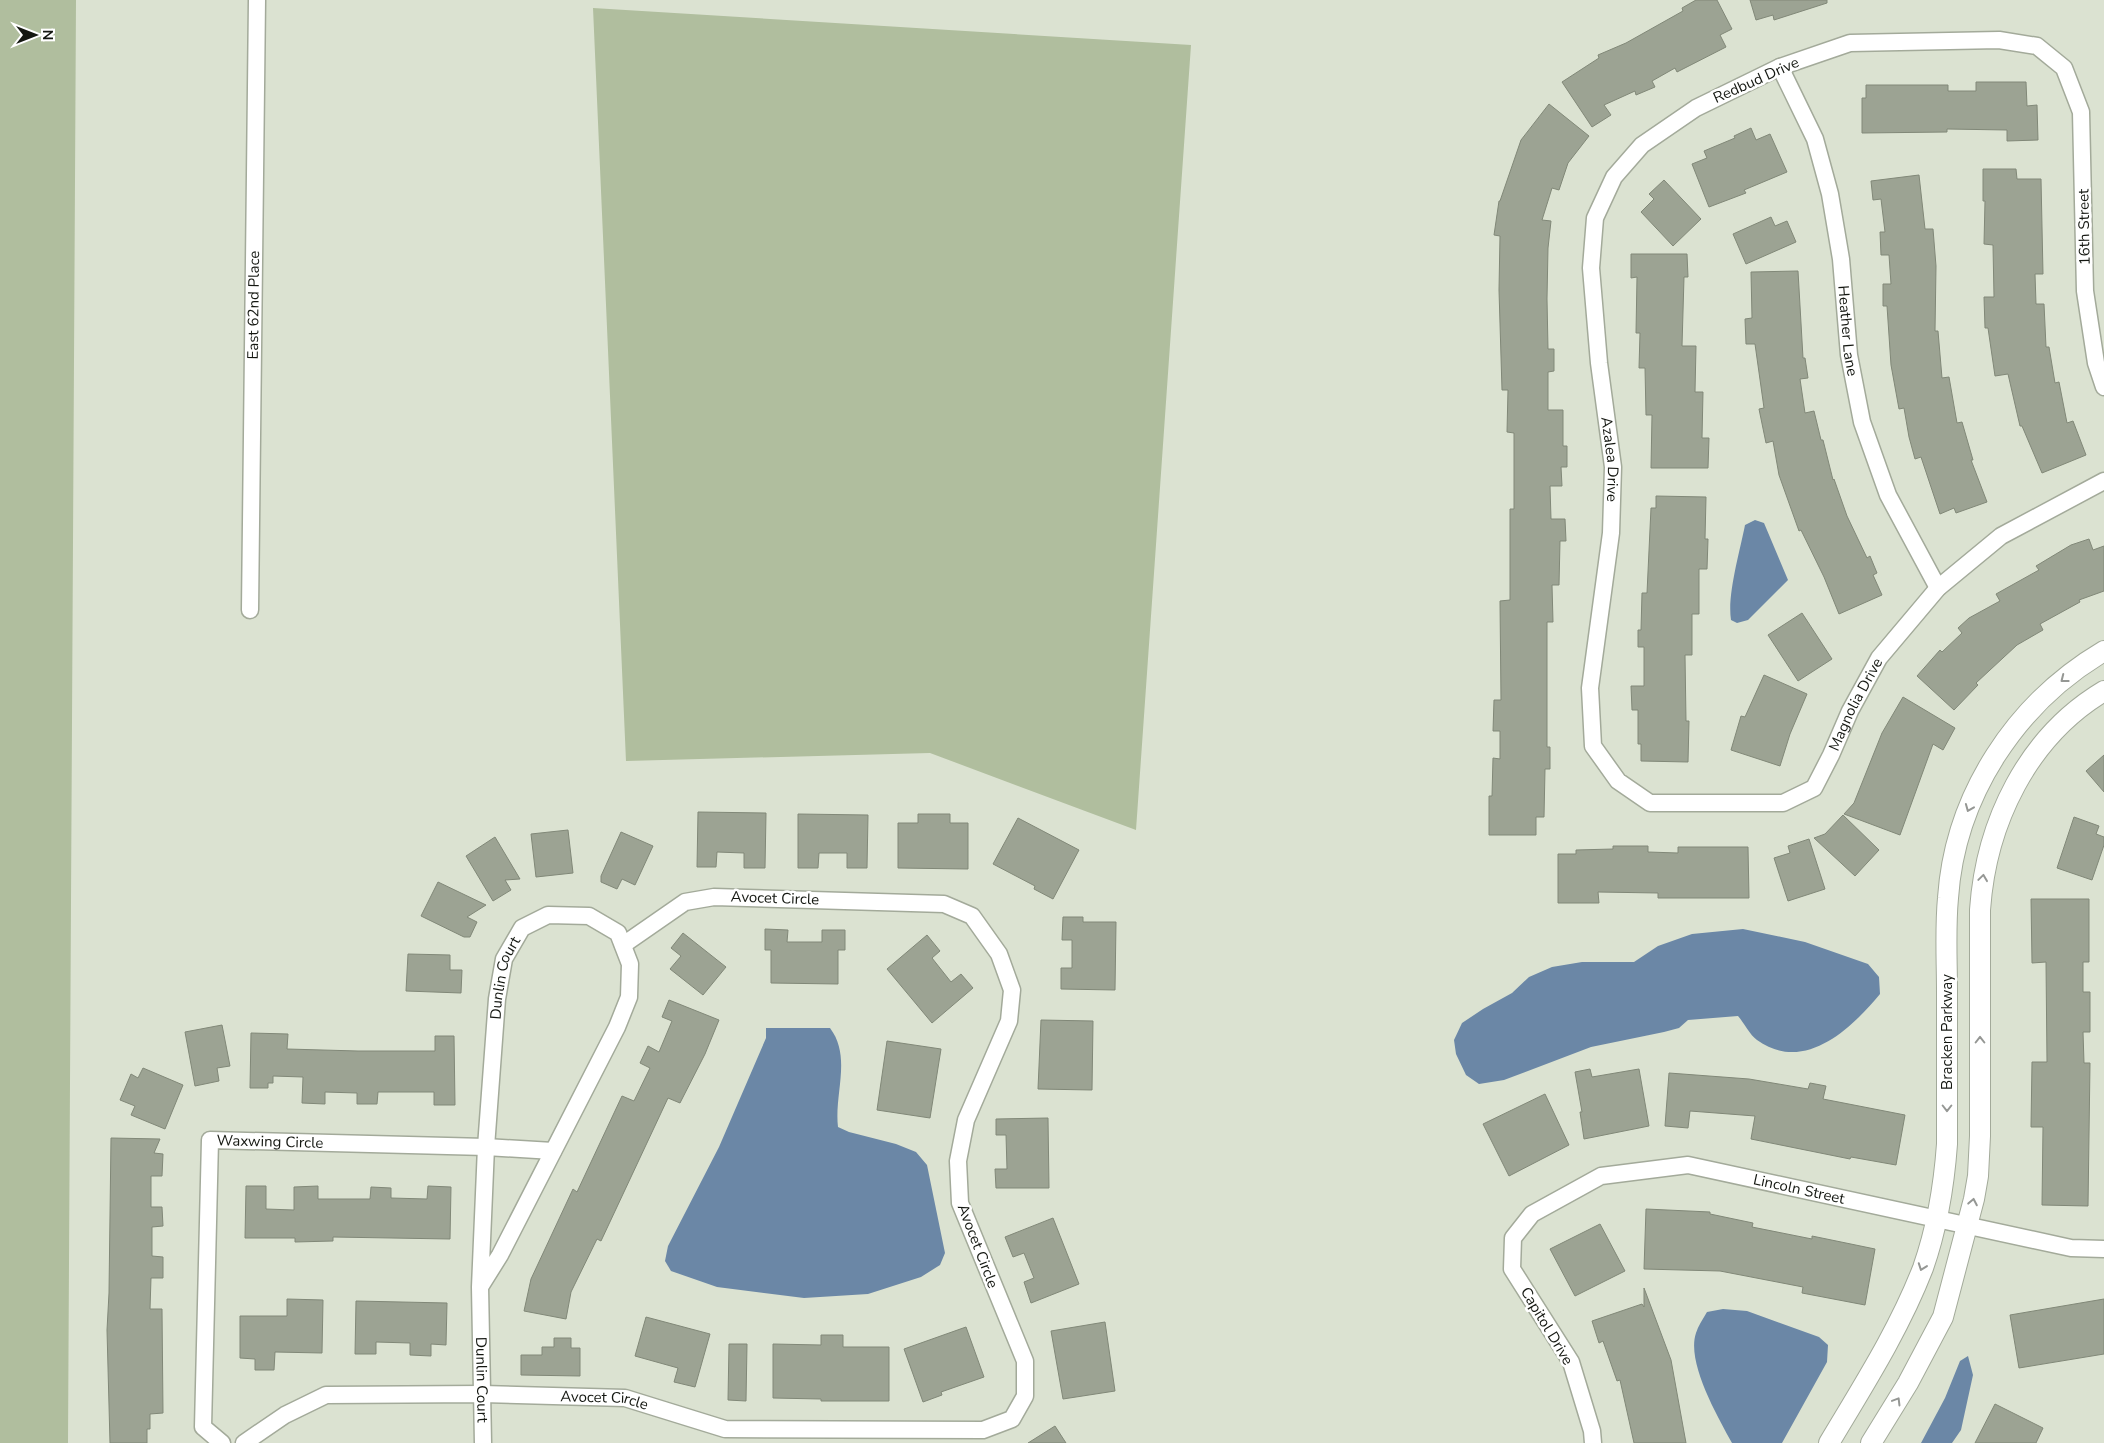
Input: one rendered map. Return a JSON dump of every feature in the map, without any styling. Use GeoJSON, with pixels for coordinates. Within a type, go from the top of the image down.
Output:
{"type":"FeatureCollection","features":[{"type":"Feature","properties":{"kind":"street","name":"East 62nd Place"},"geometry":{"type":"LineString","coordinates":[[250,610],[257,0]]}},
{"type":"Feature","properties":{"kind":"street","name":"Redbud Drive"},"geometry":{"type":"LineString","coordinates":[[1614,177],[1642,145],[1696,108],[1780,66],[1850,43],[1999,40],[2037,46],[2064,68]]}},
{"type":"Feature","properties":{"kind":"street","name":"Heather Lane"},"geometry":{"type":"LineString","coordinates":[[1780,66],[1815,139],[1830,194],[1841,260],[1849,355],[1862,422],[1888,495],[1938,588]]}},
{"type":"Feature","properties":{"kind":"street","name":"16th Street"},"geometry":{"type":"LineString","coordinates":[[2064,68],[2081,112],[2085,290],[2096,363],[2104,387]]}},
{"type":"Feature","properties":{"kind":"street","name":"Azalea Drive"},"geometry":{"type":"LineString","coordinates":[[1593,746],[1590,688],[1611,533],[1613,467],[1599,364],[1591,268],[1595,218],[1614,177]]}},
{"type":"Feature","properties":{"kind":"street","name":"Magnolia Drive"},"geometry":{"type":"LineString","coordinates":[[1593,746],[1618,781],[1650,803],[1784,803],[1814,788],[1850,711],[1879,658],[1938,588],[2001,536],[2104,481]]}},
{"type":"Feature","properties":{"kind":"street","name":"Bracken Parkway"},"geometry":{"type":"LineString","coordinates":[[1829,1443],[1903,1315],[1923,1266],[1937,1218],[1945,1176],[1947,1144],[1948,898],[1960,830],[1977,788],[1995,755],[2012,731],[2045,694],[2082,664],[2104,651]]}},
{"type":"Feature","properties":{"kind":"street"},"geometry":{"type":"LineString","coordinates":[[1872,1443],[1908,1383],[1943,1317],[1968,1226],[1979,1158],[1980,910],[1983,875],[1987,857],[2005,805],[2032,757],[2070,716],[2104,691]]}},
{"type":"Feature","properties":{"kind":"street","name":"Avocet Circle"},"geometry":{"type":"LineString","coordinates":[[483,1394],[625,1398],[725,1429],[983,1430],[1012,1419],[1025,1396],[1025,1361],[960,1203],[958,1162],[966,1120],[1009,1021],[1012,990],[999,954],[972,916],[944,904],[714,896],[685,902],[623,945]]}},
{"type":"Feature","properties":{"kind":"street","name":"Dunlin Court"},"geometry":{"type":"LineString","coordinates":[[480,1287],[500,1255],[617,1027],[629,997],[630,964],[618,933],[589,916],[548,915],[522,928],[504,959],[498,991],[486,1147],[480,1287],[483,1443]]}},
{"type":"Feature","properties":{"kind":"street","name":"Waxwing Circle"},"geometry":{"type":"LineString","coordinates":[[222,1443],[203,1427],[210,1140],[486,1147],[553,1151]]}},
{"type":"Feature","properties":{"kind":"street","name":"Lincoln Street"},"geometry":{"type":"LineString","coordinates":[[1513,1238],[1532,1214],[1601,1176],[1688,1165],[2070,1248],[2104,1249]]}},
{"type":"Feature","properties":{"kind":"street","name":"Capitol Drive"},"geometry":{"type":"LineString","coordinates":[[1513,1238],[1512,1269],[1571,1362],[1594,1443]]}},
{"type":"Feature","properties":{"kind":"street"},"geometry":{"type":"LineString","coordinates":[[244,1443],[285,1415],[326,1395],[483,1394]]}},
{"type":"Feature","properties":{"kind":"green space"},"geometry":{"type":"Polygon","coordinates":[[[0,0],[76,0],[68,1443],[0,1443],[0,0]]]}},
{"type":"Feature","properties":{"kind":"green space"},"geometry":{"type":"Polygon","coordinates":[[[593,8],[1191,45],[1136,830],[930,753],[626,761],[593,8]]]}},
{"type":"Feature","properties":{"kind":"water"},"geometry":{"type":"Polygon","coordinates":[[[1755,520],[1764,523],[1788,580],[1748,620],[1737,623],[1731,620],[1732,586],[1745,525],[1755,520]]]}},
{"type":"Feature","properties":{"kind":"water"},"geometry":{"type":"Polygon","coordinates":[[[1743,929],[1805,942],[1868,964],[1879,977],[1880,994],[1841,1033],[1809,1050],[1792,1052],[1775,1049],[1754,1038],[1738,1016],[1688,1020],[1679,1028],[1591,1047],[1504,1080],[1479,1084],[1466,1075],[1456,1054],[1454,1040],[1462,1023],[1512,993],[1529,977],[1552,967],[1582,962],[1634,962],[1658,946],[1692,934],[1743,929]]]}},
{"type":"Feature","properties":{"kind":"water"},"geometry":{"type":"Polygon","coordinates":[[[766,1028],[830,1028],[840,1051],[841,1063],[837,1114],[838,1127],[849,1132],[896,1144],[916,1152],[927,1165],[945,1253],[940,1265],[921,1277],[868,1294],[804,1298],[717,1287],[671,1271],[665,1261],[668,1246],[719,1147],[766,1038],[766,1028]]]}},
{"type":"Feature","properties":{"kind":"water"},"geometry":{"type":"Polygon","coordinates":[[[1723,1309],[1747,1311],[1819,1337],[1828,1345],[1827,1362],[1782,1443],[1732,1443],[1705,1389],[1695,1359],[1694,1345],[1696,1333],[1707,1312],[1723,1309]]]}},
{"type":"Feature","properties":{"kind":"water"},"geometry":{"type":"Polygon","coordinates":[[[1968,1356],[1973,1375],[1961,1430],[1952,1443],[1921,1443],[1945,1398],[1960,1361],[1968,1356]]]}},
{"type":"Feature","properties":{"kind":"building"},"geometry":{"type":"Polygon","coordinates":[[[1696,0],[1717,0],[1732,29],[1720,35],[1726,47],[1677,72],[1675,68],[1652,81],[1655,87],[1636,95],[1635,91],[1604,105],[1611,115],[1592,127],[1562,82],[1599,58],[1598,55],[1626,43],[1683,11],[1682,8],[1696,0]]]}},
{"type":"Feature","properties":{"kind":"building"},"geometry":{"type":"Polygon","coordinates":[[[1750,0],[1827,0],[1827,3],[1774,20],[1773,15],[1756,20],[1750,0]]]}},
{"type":"Feature","properties":{"kind":"building"},"geometry":{"type":"Polygon","coordinates":[[[1976,82],[2026,82],[2027,106],[2037,105],[2038,140],[2007,141],[2007,130],[1947,129],[1947,132],[1862,133],[1862,98],[1866,98],[1866,85],[1948,85],[1948,91],[1976,91],[1976,82]]]}},
{"type":"Feature","properties":{"kind":"building"},"geometry":{"type":"Polygon","coordinates":[[[1549,104],[1589,136],[1568,163],[1559,190],[1552,188],[1542,220],[1551,221],[1548,248],[1548,349],[1554,349],[1554,371],[1548,372],[1548,410],[1563,410],[1563,446],[1567,446],[1567,467],[1561,467],[1562,486],[1550,486],[1551,519],[1565,519],[1566,541],[1560,541],[1559,585],[1552,585],[1553,622],[1547,622],[1547,747],[1550,747],[1550,769],[1545,769],[1544,817],[1536,817],[1536,835],[1489,835],[1489,796],[1492,796],[1493,758],[1500,759],[1500,731],[1493,731],[1494,700],[1501,700],[1500,601],[1510,600],[1510,509],[1514,509],[1514,433],[1507,432],[1508,390],[1502,390],[1499,290],[1500,236],[1494,235],[1499,201],[1521,140],[1549,104]]]}},
{"type":"Feature","properties":{"kind":"building"},"geometry":{"type":"Polygon","coordinates":[[[1751,128],[1756,140],[1770,134],[1787,172],[1744,190],[1746,193],[1709,207],[1692,164],[1707,158],[1704,151],[1735,138],[1734,136],[1751,128]]]}},
{"type":"Feature","properties":{"kind":"building"},"geometry":{"type":"Polygon","coordinates":[[[1983,169],[2016,169],[2017,179],[2041,179],[2043,274],[2035,274],[2036,304],[2044,304],[2046,347],[2049,347],[2055,383],[2059,382],[2067,423],[2073,421],[2086,455],[2042,473],[2022,426],[2020,426],[2008,374],[1995,376],[1988,328],[1985,328],[1984,297],[1994,297],[1993,245],[1984,244],[1985,201],[1983,201],[1983,169]]]}},
{"type":"Feature","properties":{"kind":"building"},"geometry":{"type":"Polygon","coordinates":[[[1919,175],[1925,229],[1933,229],[1936,266],[1935,331],[1938,331],[1942,378],[1949,377],[1957,423],[1962,422],[1973,460],[1971,460],[1987,502],[1956,513],[1954,508],[1940,514],[1921,457],[1915,459],[1904,408],[1899,409],[1891,365],[1887,306],[1883,306],[1883,284],[1891,284],[1889,255],[1881,255],[1880,232],[1885,232],[1881,199],[1873,200],[1871,181],[1919,175]]]}},
{"type":"Feature","properties":{"kind":"building"},"geometry":{"type":"Polygon","coordinates":[[[1664,180],[1701,219],[1673,246],[1641,212],[1654,199],[1649,194],[1664,180]]]}},
{"type":"Feature","properties":{"kind":"building"},"geometry":{"type":"Polygon","coordinates":[[[1771,217],[1775,226],[1787,221],[1796,242],[1746,264],[1733,234],[1771,217]]]}},
{"type":"Feature","properties":{"kind":"building"},"geometry":{"type":"Polygon","coordinates":[[[1631,254],[1687,254],[1688,277],[1684,277],[1682,346],[1696,346],[1695,392],[1703,392],[1702,438],[1709,438],[1708,468],[1651,468],[1652,415],[1646,415],[1645,368],[1639,368],[1640,333],[1636,333],[1637,277],[1631,278],[1631,254]]]}},
{"type":"Feature","properties":{"kind":"building"},"geometry":{"type":"Polygon","coordinates":[[[1798,271],[1803,358],[1805,358],[1808,378],[1800,379],[1805,413],[1814,411],[1833,480],[1847,516],[1867,558],[1870,556],[1877,573],[1873,575],[1882,595],[1839,614],[1824,577],[1801,530],[1799,531],[1779,475],[1773,441],[1766,443],[1759,409],[1764,408],[1755,344],[1746,344],[1745,319],[1752,318],[1751,272],[1798,271]]]}},
{"type":"Feature","properties":{"kind":"building"},"geometry":{"type":"Polygon","coordinates":[[[1656,496],[1706,497],[1705,539],[1708,539],[1707,569],[1699,569],[1699,614],[1692,614],[1692,655],[1685,655],[1686,721],[1689,721],[1688,762],[1641,761],[1641,744],[1638,744],[1638,710],[1632,710],[1631,686],[1644,686],[1644,647],[1638,647],[1638,630],[1641,630],[1642,593],[1647,593],[1651,508],[1656,508],[1656,496]]]}},
{"type":"Feature","properties":{"kind":"building"},"geometry":{"type":"Polygon","coordinates":[[[2089,539],[2093,550],[2104,546],[2104,591],[2079,600],[2080,602],[2040,624],[2043,630],[2017,645],[1976,683],[1978,685],[1954,710],[1917,676],[1940,650],[1942,652],[1962,633],[1958,628],[1969,618],[2000,601],[1996,594],[2039,570],[2036,566],[2071,545],[2089,539]]]}},
{"type":"Feature","properties":{"kind":"building"},"geometry":{"type":"Polygon","coordinates":[[[1802,613],[1832,659],[1798,681],[1768,635],[1802,613]]]}},
{"type":"Feature","properties":{"kind":"building"},"geometry":{"type":"Polygon","coordinates":[[[1764,675],[1807,694],[1790,734],[1780,766],[1731,750],[1741,716],[1745,717],[1764,675]]]}},
{"type":"Feature","properties":{"kind":"building"},"geometry":{"type":"Polygon","coordinates":[[[1903,697],[1955,728],[1943,750],[1933,744],[1900,835],[1844,814],[1854,803],[1882,733],[1903,697]]]}},
{"type":"Feature","properties":{"kind":"building"},"geometry":{"type":"Polygon","coordinates":[[[2104,755],[2104,792],[2086,771],[2104,755]]]}},
{"type":"Feature","properties":{"kind":"building"},"geometry":{"type":"Polygon","coordinates":[[[698,812],[766,813],[765,868],[744,868],[744,853],[717,852],[716,867],[697,867],[698,812]]]}},
{"type":"Feature","properties":{"kind":"building"},"geometry":{"type":"Polygon","coordinates":[[[798,814],[868,815],[867,868],[847,868],[847,853],[819,853],[818,868],[798,868],[798,814]]]}},
{"type":"Feature","properties":{"kind":"building"},"geometry":{"type":"Polygon","coordinates":[[[918,814],[950,814],[950,823],[968,823],[968,869],[898,868],[898,823],[918,823],[918,814]]]}},
{"type":"Feature","properties":{"kind":"building"},"geometry":{"type":"Polygon","coordinates":[[[1843,815],[1879,850],[1855,876],[1814,838],[1825,834],[1843,815]]]}},
{"type":"Feature","properties":{"kind":"building"},"geometry":{"type":"Polygon","coordinates":[[[2074,817],[2099,826],[2096,834],[2104,837],[2104,845],[2092,880],[2057,868],[2074,817]]]}},
{"type":"Feature","properties":{"kind":"building"},"geometry":{"type":"Polygon","coordinates":[[[1018,818],[1079,850],[1053,899],[1034,889],[1035,886],[993,864],[1018,818]]]}},
{"type":"Feature","properties":{"kind":"building"},"geometry":{"type":"Polygon","coordinates":[[[568,830],[573,873],[536,877],[531,834],[568,830]]]}},
{"type":"Feature","properties":{"kind":"building"},"geometry":{"type":"Polygon","coordinates":[[[621,832],[653,846],[635,885],[622,879],[617,889],[601,882],[601,876],[621,832]]]}},
{"type":"Feature","properties":{"kind":"building"},"geometry":{"type":"Polygon","coordinates":[[[495,837],[520,879],[505,880],[511,890],[493,901],[466,856],[495,837]]]}},
{"type":"Feature","properties":{"kind":"building"},"geometry":{"type":"Polygon","coordinates":[[[1809,839],[1825,889],[1788,901],[1774,858],[1790,853],[1788,846],[1809,839]]]}},
{"type":"Feature","properties":{"kind":"building"},"geometry":{"type":"Polygon","coordinates":[[[1613,846],[1648,846],[1648,852],[1678,853],[1678,847],[1748,847],[1749,898],[1658,898],[1658,893],[1598,892],[1599,903],[1558,903],[1558,854],[1576,854],[1576,850],[1613,849],[1613,846]]]}},
{"type":"Feature","properties":{"kind":"building"},"geometry":{"type":"Polygon","coordinates":[[[438,882],[486,905],[467,917],[477,922],[470,937],[464,937],[421,916],[438,882]]]}},
{"type":"Feature","properties":{"kind":"building"},"geometry":{"type":"Polygon","coordinates":[[[2031,899],[2089,899],[2089,962],[2083,962],[2083,992],[2090,992],[2090,1032],[2083,1032],[2084,1063],[2090,1063],[2088,1206],[2042,1205],[2043,1127],[2031,1127],[2032,1062],[2047,1062],[2046,962],[2032,963],[2031,899]]]}},
{"type":"Feature","properties":{"kind":"building"},"geometry":{"type":"Polygon","coordinates":[[[1063,917],[1083,917],[1083,922],[1116,922],[1115,990],[1061,989],[1061,968],[1072,968],[1072,940],[1062,940],[1063,917]]]}},
{"type":"Feature","properties":{"kind":"building"},"geometry":{"type":"Polygon","coordinates":[[[765,929],[788,930],[787,942],[822,942],[822,930],[845,930],[845,950],[838,950],[838,984],[771,983],[771,950],[765,950],[765,929]]]}},
{"type":"Feature","properties":{"kind":"building"},"geometry":{"type":"Polygon","coordinates":[[[683,933],[726,967],[703,995],[670,969],[681,956],[671,948],[683,933]]]}},
{"type":"Feature","properties":{"kind":"building"},"geometry":{"type":"Polygon","coordinates":[[[927,935],[940,951],[932,958],[951,982],[961,974],[973,988],[932,1023],[887,969],[927,935]]]}},
{"type":"Feature","properties":{"kind":"building"},"geometry":{"type":"Polygon","coordinates":[[[408,954],[450,955],[450,970],[462,970],[461,993],[406,991],[408,954]]]}},
{"type":"Feature","properties":{"kind":"building"},"geometry":{"type":"Polygon","coordinates":[[[669,1000],[719,1020],[705,1054],[680,1103],[668,1098],[601,1241],[597,1239],[571,1292],[566,1319],[524,1311],[531,1279],[573,1189],[577,1192],[622,1096],[634,1101],[650,1068],[640,1063],[648,1046],[659,1052],[672,1021],[662,1017],[669,1000]]]}},
{"type":"Feature","properties":{"kind":"building"},"geometry":{"type":"Polygon","coordinates":[[[1041,1020],[1093,1021],[1092,1090],[1038,1089],[1041,1020]]]}},
{"type":"Feature","properties":{"kind":"building"},"geometry":{"type":"Polygon","coordinates":[[[222,1025],[230,1066],[217,1068],[219,1081],[195,1086],[185,1032],[222,1025]]]}},
{"type":"Feature","properties":{"kind":"building"},"geometry":{"type":"Polygon","coordinates":[[[251,1033],[288,1034],[287,1049],[358,1051],[435,1051],[435,1036],[454,1036],[455,1105],[434,1105],[434,1092],[378,1092],[377,1104],[357,1104],[357,1093],[325,1092],[325,1104],[302,1103],[303,1077],[273,1076],[273,1083],[268,1083],[268,1088],[250,1088],[251,1033]]]}},
{"type":"Feature","properties":{"kind":"building"},"geometry":{"type":"Polygon","coordinates":[[[887,1041],[941,1049],[930,1118],[877,1110],[887,1041]]]}},
{"type":"Feature","properties":{"kind":"building"},"geometry":{"type":"Polygon","coordinates":[[[143,1068],[183,1085],[165,1129],[131,1115],[135,1106],[120,1100],[131,1074],[138,1078],[143,1068]]]}},
{"type":"Feature","properties":{"kind":"building"},"geometry":{"type":"Polygon","coordinates":[[[1590,1069],[1592,1077],[1639,1069],[1649,1126],[1584,1139],[1580,1112],[1582,1112],[1575,1072],[1590,1069]]]}},
{"type":"Feature","properties":{"kind":"building"},"geometry":{"type":"Polygon","coordinates":[[[1669,1073],[1749,1079],[1808,1089],[1810,1083],[1826,1086],[1823,1099],[1905,1115],[1896,1165],[1851,1157],[1850,1159],[1751,1139],[1755,1116],[1690,1111],[1688,1128],[1665,1126],[1669,1073]]]}},
{"type":"Feature","properties":{"kind":"building"},"geometry":{"type":"Polygon","coordinates":[[[1545,1094],[1569,1145],[1509,1176],[1483,1124],[1545,1094]]]}},
{"type":"Feature","properties":{"kind":"building"},"geometry":{"type":"Polygon","coordinates":[[[1048,1118],[1049,1188],[996,1188],[995,1169],[1007,1169],[1006,1135],[996,1135],[996,1119],[1048,1118]]]}},
{"type":"Feature","properties":{"kind":"building"},"geometry":{"type":"Polygon","coordinates":[[[111,1138],[160,1139],[154,1153],[163,1154],[162,1176],[151,1176],[151,1207],[162,1207],[163,1226],[152,1227],[152,1256],[163,1257],[163,1278],[151,1278],[150,1309],[162,1309],[163,1413],[150,1414],[150,1429],[147,1429],[147,1443],[110,1443],[107,1330],[111,1138]]]}},
{"type":"Feature","properties":{"kind":"building"},"geometry":{"type":"Polygon","coordinates":[[[246,1186],[266,1186],[266,1209],[294,1210],[294,1187],[318,1186],[318,1199],[370,1199],[371,1187],[391,1188],[391,1198],[427,1199],[428,1186],[451,1187],[450,1239],[333,1237],[333,1241],[295,1242],[295,1238],[245,1238],[246,1186]]]}},
{"type":"Feature","properties":{"kind":"building"},"geometry":{"type":"Polygon","coordinates":[[[1646,1209],[1710,1212],[1710,1214],[1753,1223],[1752,1227],[1812,1239],[1812,1236],[1875,1249],[1865,1305],[1802,1293],[1803,1287],[1720,1271],[1644,1269],[1646,1209]]]}},
{"type":"Feature","properties":{"kind":"building"},"geometry":{"type":"Polygon","coordinates":[[[1053,1218],[1079,1284],[1031,1303],[1024,1282],[1034,1278],[1024,1253],[1013,1257],[1005,1237],[1053,1218]]]}},
{"type":"Feature","properties":{"kind":"building"},"geometry":{"type":"Polygon","coordinates":[[[1600,1224],[1625,1271],[1575,1296],[1550,1249],[1600,1224]]]}},
{"type":"Feature","properties":{"kind":"building"},"geometry":{"type":"Polygon","coordinates":[[[1644,1288],[1671,1360],[1686,1443],[1634,1443],[1620,1380],[1617,1381],[1603,1341],[1599,1343],[1592,1321],[1642,1304],[1644,1307],[1644,1288]]]}},
{"type":"Feature","properties":{"kind":"building"},"geometry":{"type":"Polygon","coordinates":[[[287,1299],[323,1300],[322,1353],[275,1352],[274,1370],[255,1370],[255,1359],[240,1358],[240,1316],[287,1316],[287,1299]]]}},
{"type":"Feature","properties":{"kind":"building"},"geometry":{"type":"Polygon","coordinates":[[[2104,1299],[2104,1354],[2019,1368],[2010,1315],[2104,1299]]]}},
{"type":"Feature","properties":{"kind":"building"},"geometry":{"type":"Polygon","coordinates":[[[356,1301],[447,1303],[446,1345],[431,1344],[431,1356],[410,1355],[410,1343],[376,1342],[376,1354],[355,1354],[356,1301]]]}},
{"type":"Feature","properties":{"kind":"building"},"geometry":{"type":"Polygon","coordinates":[[[646,1317],[710,1334],[695,1387],[674,1382],[678,1368],[635,1356],[646,1317]]]}},
{"type":"Feature","properties":{"kind":"building"},"geometry":{"type":"Polygon","coordinates":[[[1105,1322],[1115,1391],[1063,1399],[1051,1331],[1105,1322]]]}},
{"type":"Feature","properties":{"kind":"building"},"geometry":{"type":"Polygon","coordinates":[[[966,1327],[984,1377],[941,1392],[942,1395],[923,1402],[904,1349],[966,1327]]]}},
{"type":"Feature","properties":{"kind":"building"},"geometry":{"type":"Polygon","coordinates":[[[821,1335],[843,1335],[843,1347],[889,1347],[889,1401],[821,1401],[821,1399],[773,1398],[773,1344],[821,1345],[821,1335]]]}},
{"type":"Feature","properties":{"kind":"building"},"geometry":{"type":"Polygon","coordinates":[[[554,1338],[571,1338],[571,1348],[580,1348],[580,1376],[521,1375],[521,1355],[542,1355],[542,1347],[554,1347],[554,1338]]]}},
{"type":"Feature","properties":{"kind":"building"},"geometry":{"type":"Polygon","coordinates":[[[729,1344],[747,1344],[746,1401],[728,1400],[729,1344]]]}},
{"type":"Feature","properties":{"kind":"building"},"geometry":{"type":"Polygon","coordinates":[[[1995,1404],[2043,1428],[2036,1443],[1975,1443],[1995,1404]]]}},
{"type":"Feature","properties":{"kind":"building"},"geometry":{"type":"Polygon","coordinates":[[[1055,1426],[1066,1443],[1028,1443],[1055,1426]]]}}]}
